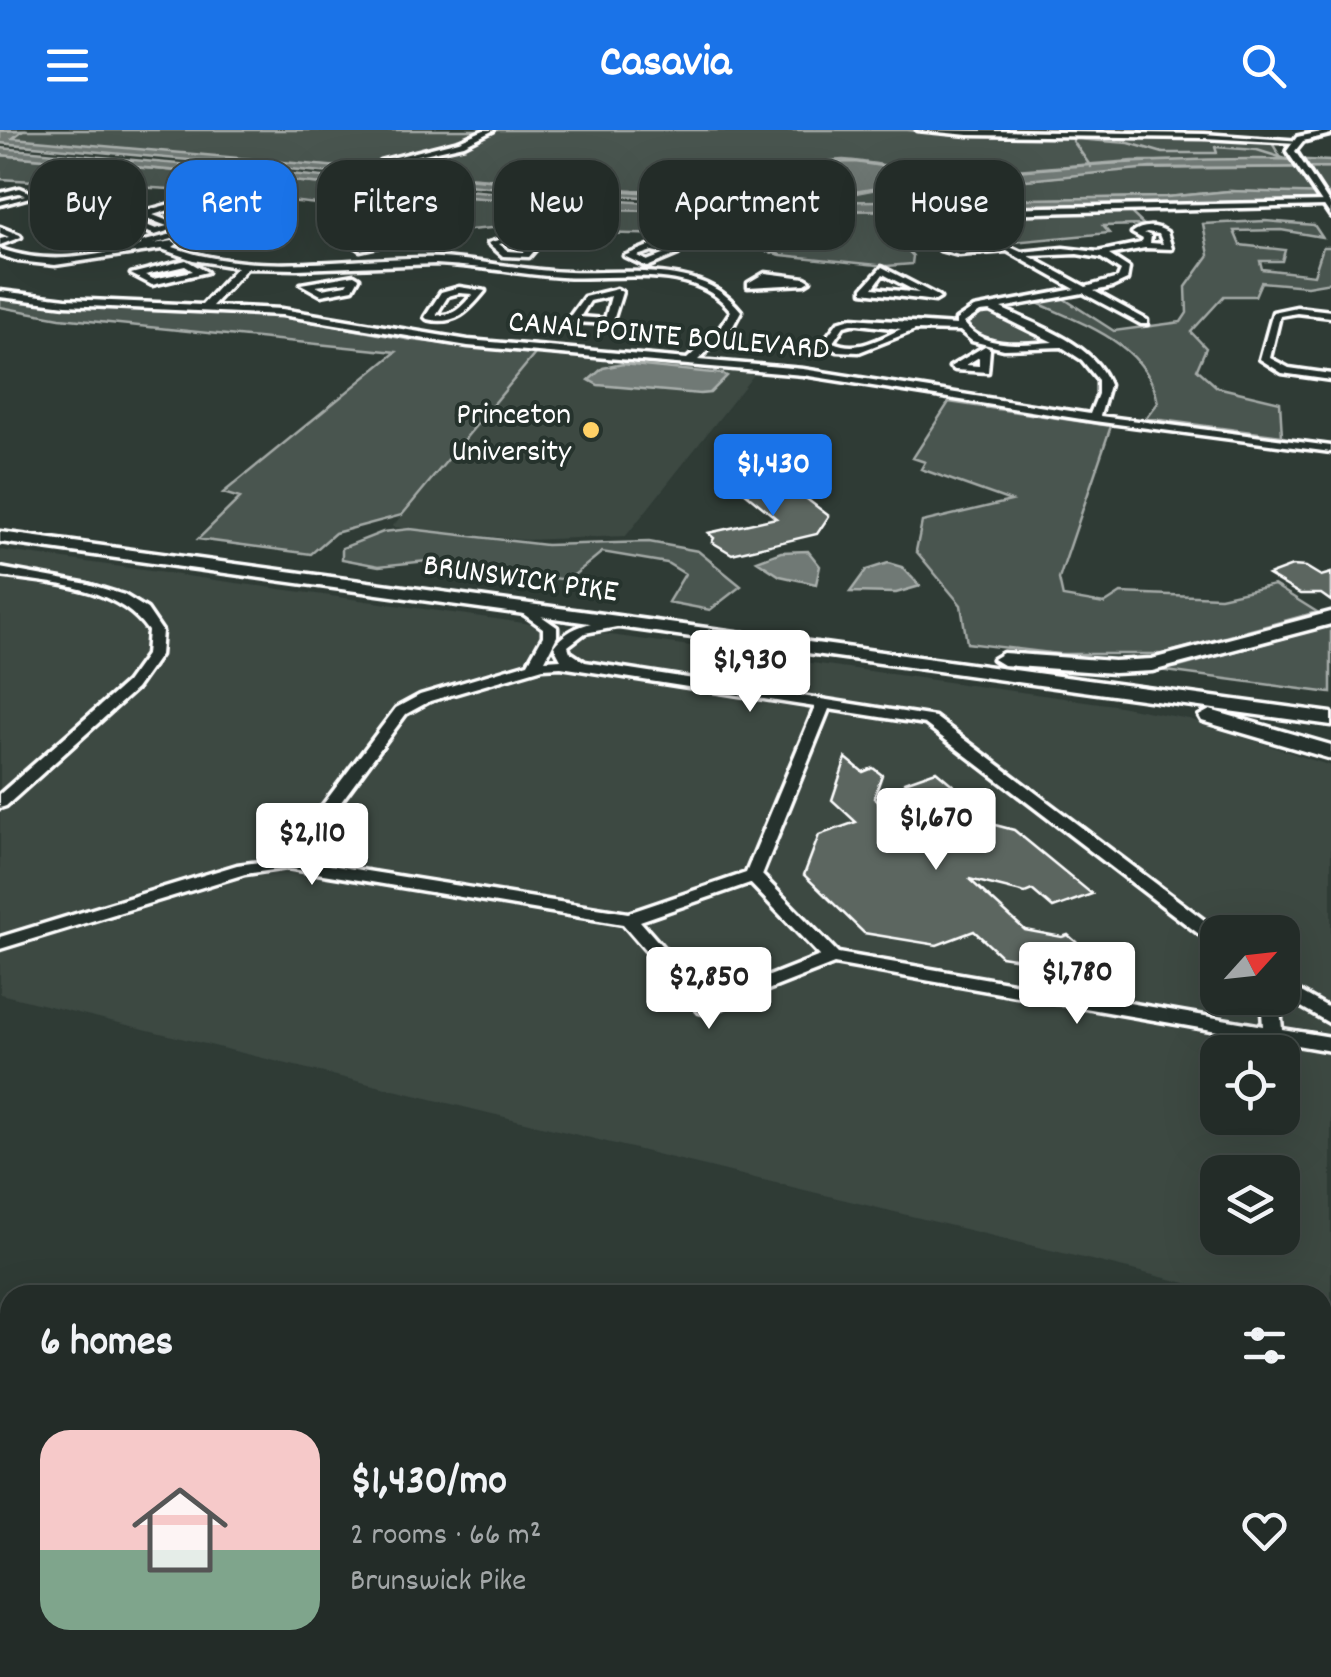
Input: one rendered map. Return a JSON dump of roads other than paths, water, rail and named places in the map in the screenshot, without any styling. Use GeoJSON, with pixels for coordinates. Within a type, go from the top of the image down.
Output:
{"type":"FeatureCollection","features":[{"type":"Feature","properties":{"kind":"highway","name":"BRUNSWICK PIKE"},"geometry":{"type":"LineString","coordinates":[[0,526],[1331,705]]}},
{"type":"Feature","properties":{"kind":"highway","name":"BRUNSWICK PIKE"},"geometry":{"type":"LineString","coordinates":[[0,537],[1331,719]]}},
{"type":"Feature","properties":{"kind":"highway"},"geometry":{"type":"LineString","coordinates":[[968,656],[1102,666],[1152,665],[1331,618]]}},
{"type":"Feature","properties":{"kind":"highway"},"geometry":{"type":"LineString","coordinates":[[1044,680],[1200,713],[1331,752]]}},
{"type":"Feature","properties":{"kind":"main road"},"geometry":{"type":"LineString","coordinates":[[1325,203],[1292,148],[1298,141],[1331,131]]}},
{"type":"Feature","properties":{"kind":"street"},"geometry":{"type":"LineString","coordinates":[[392,160],[461,142],[490,130]]}},
{"type":"Feature","properties":{"kind":"street"},"geometry":{"type":"LineString","coordinates":[[921,130],[1004,135],[1147,131],[1298,141]]}},
{"type":"Feature","properties":{"kind":"street"},"geometry":{"type":"LineString","coordinates":[[0,195],[20,190],[32,196],[0,203]]}},
{"type":"Feature","properties":{"kind":"street"},"geometry":{"type":"LineString","coordinates":[[1024,210],[1325,203]]}},
{"type":"Feature","properties":{"kind":"street"},"geometry":{"type":"LineString","coordinates":[[395,227],[413,236],[402,240],[363,247],[359,237],[384,228],[395,227]]}},
{"type":"Feature","properties":{"kind":"street"},"geometry":{"type":"LineString","coordinates":[[0,230],[17,238],[0,242]]}},
{"type":"Feature","properties":{"kind":"street"},"geometry":{"type":"LineString","coordinates":[[3,255],[34,264],[76,262],[146,247],[150,241],[166,244]]}},
{"type":"Feature","properties":{"kind":"street"},"geometry":{"type":"LineString","coordinates":[[990,243],[1008,248],[955,252],[942,246],[990,243]]}},
{"type":"Feature","properties":{"kind":"street"},"geometry":{"type":"LineString","coordinates":[[1097,256],[1145,245]]}},
{"type":"Feature","properties":{"kind":"street"},"geometry":{"type":"LineString","coordinates":[[175,250],[191,261],[202,272],[152,282],[136,274],[191,261],[244,266],[440,261],[566,275],[640,275],[684,280],[715,291],[733,305],[735,317],[727,328],[704,343],[691,360]]}},
{"type":"Feature","properties":{"kind":"street"},"geometry":{"type":"LineString","coordinates":[[353,277],[363,250]]}},
{"type":"Feature","properties":{"kind":"street"},"geometry":{"type":"LineString","coordinates":[[1013,250],[1144,322]]}},
{"type":"Feature","properties":{"kind":"street"},"geometry":{"type":"LineString","coordinates":[[961,328],[962,317],[974,311],[1117,282],[1126,274],[1119,264],[1097,256],[1066,251],[1022,254]]}},
{"type":"Feature","properties":{"kind":"street"},"geometry":{"type":"LineString","coordinates":[[34,264],[46,273],[128,255]]}},
{"type":"Feature","properties":{"kind":"street"},"geometry":{"type":"LineString","coordinates":[[478,290],[454,318],[438,320],[429,315],[444,294],[478,290],[498,281],[526,256]]}},
{"type":"Feature","properties":{"kind":"street"},"geometry":{"type":"LineString","coordinates":[[617,292],[609,322],[572,319],[588,300],[617,292],[640,275],[647,264]]}},
{"type":"Feature","properties":{"kind":"street"},"geometry":{"type":"LineString","coordinates":[[206,307],[244,266]]}},
{"type":"Feature","properties":{"kind":"street"},"geometry":{"type":"LineString","coordinates":[[222,308],[258,266]]}},
{"type":"Feature","properties":{"kind":"street"},"geometry":{"type":"LineString","coordinates":[[934,298],[866,290],[882,270],[934,298],[974,311]]}},
{"type":"Feature","properties":{"kind":"street"},"geometry":{"type":"LineString","coordinates":[[715,291],[750,285]]}},
{"type":"Feature","properties":{"kind":"street","name":"CANAL POINTE BOULEVARD"},"geometry":{"type":"LineString","coordinates":[[0,294],[96,304],[206,307],[308,316],[468,343],[836,376],[1094,418],[1331,449]]}},
{"type":"Feature","properties":{"kind":"street"},"geometry":{"type":"LineString","coordinates":[[990,308],[1083,356],[1102,377],[1104,392],[1094,418]]}},
{"type":"Feature","properties":{"kind":"street"},"geometry":{"type":"LineString","coordinates":[[1331,314],[1296,310],[1276,314],[1266,359],[1286,371],[1331,378]]}},
{"type":"Feature","properties":{"kind":"street"},"geometry":{"type":"LineString","coordinates":[[912,328],[861,349],[840,349],[827,343],[846,322],[961,328],[989,346],[1061,344]]}},
{"type":"Feature","properties":{"kind":"street"},"geometry":{"type":"LineString","coordinates":[[0,572],[83,585],[120,597],[143,613],[156,642],[148,666],[131,686],[0,802]]}},
{"type":"Feature","properties":{"kind":"street"},"geometry":{"type":"LineString","coordinates":[[528,610],[550,627],[550,636],[534,666]]}},
{"type":"Feature","properties":{"kind":"street"},"geometry":{"type":"LineString","coordinates":[[581,666],[564,654],[561,646],[566,638],[596,626],[622,622]]}},
{"type":"Feature","properties":{"kind":"street"},"geometry":{"type":"LineString","coordinates":[[287,863],[400,710],[425,698],[552,662],[920,718],[938,724],[1200,926]]}},
{"type":"Feature","properties":{"kind":"street"},"geometry":{"type":"LineString","coordinates":[[0,943],[243,869],[287,863],[629,919],[753,876],[824,704]]}},
{"type":"Feature","properties":{"kind":"street"},"geometry":{"type":"LineString","coordinates":[[753,876],[832,958]]}},
{"type":"Feature","properties":{"kind":"street"},"geometry":{"type":"LineString","coordinates":[[629,919],[706,1008],[832,958],[1331,1044]]}},
{"type":"Feature","properties":{"kind":"street"},"geometry":{"type":"LineString","coordinates":[[1300,999],[1331,1018]]}},
{"type":"Feature","properties":{"kind":"street"},"geometry":{"type":"LineString","coordinates":[[1272,1015],[1274,1034]]}},
{"type":"Feature","properties":{"kind":"waterway"},"geometry":{"type":"LineString","coordinates":[[1091,167],[1073,141],[1076,139],[1129,143],[1163,153],[1217,153],[1215,147],[1257,150],[1289,160]]}},
{"type":"Feature","properties":{"kind":"place","name":"Princeton University"},"geometry":{"type":"Point","coordinates":[591,430]}}]}
